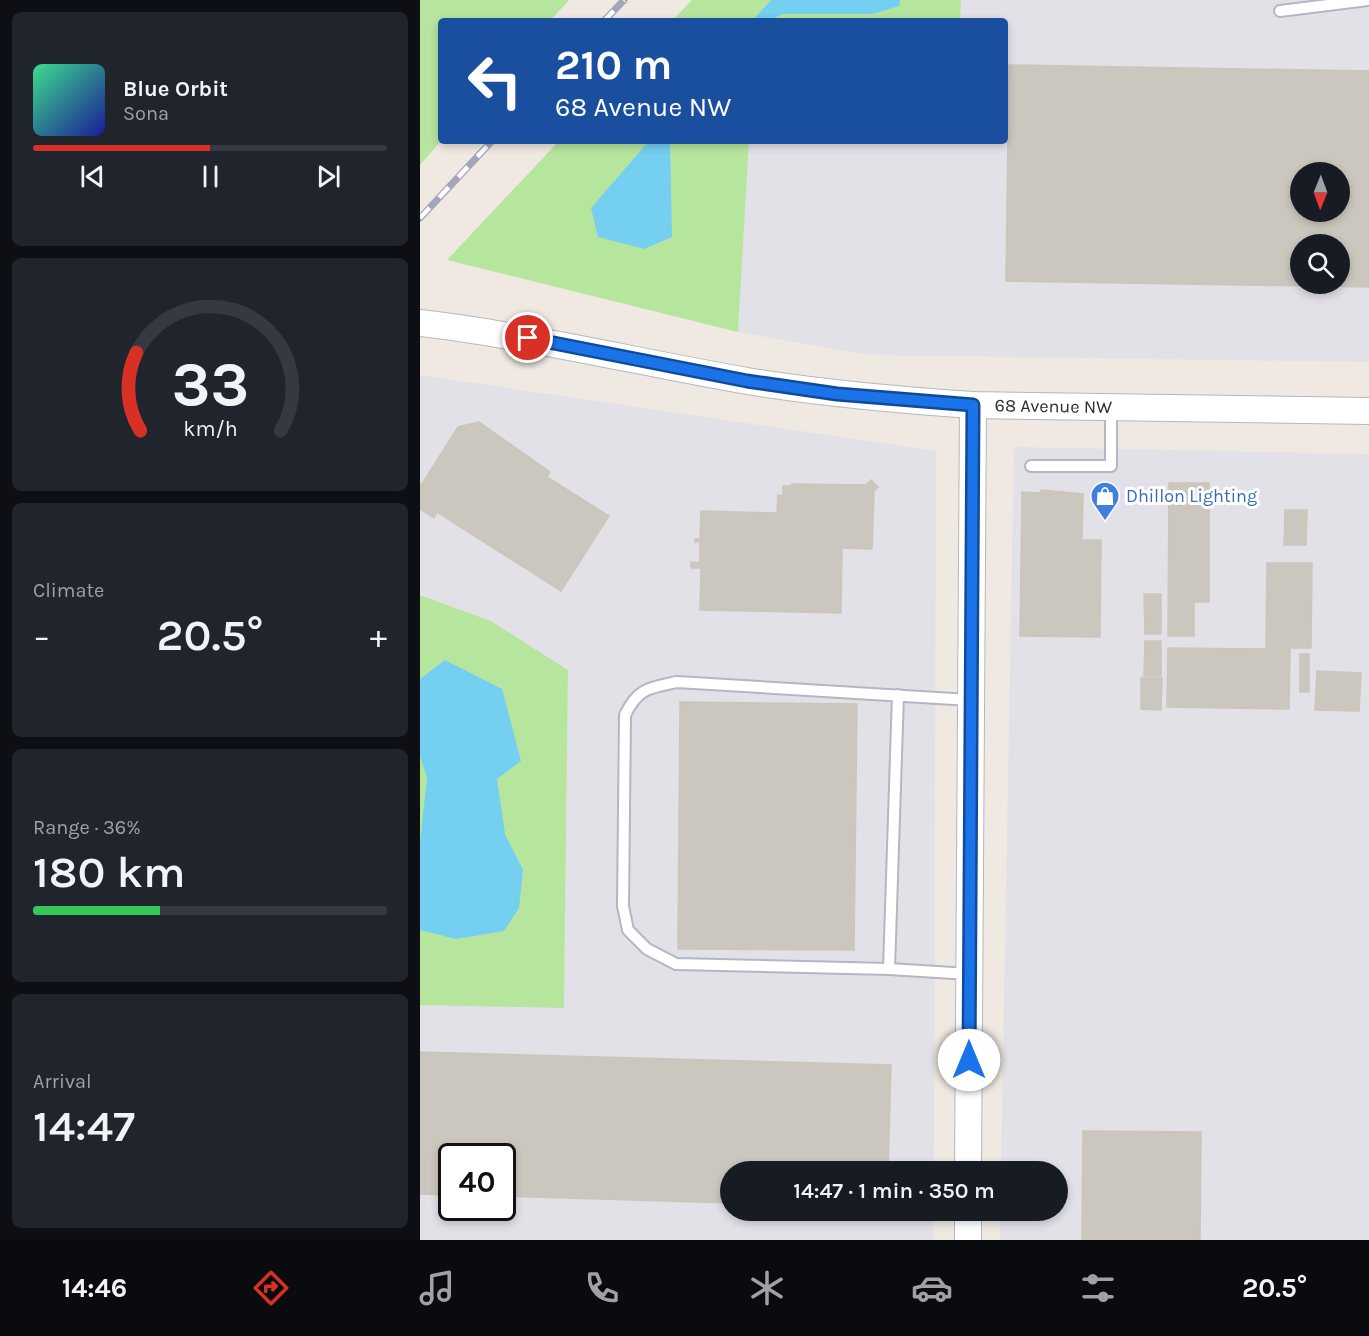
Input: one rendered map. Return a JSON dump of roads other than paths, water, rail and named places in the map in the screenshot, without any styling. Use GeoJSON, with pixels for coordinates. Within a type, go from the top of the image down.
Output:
{"type":"FeatureCollection","features":[{"type":"Feature","properties":{"kind":"street","name":"68 Avenue NW"},"geometry":{"type":"LineString","coordinates":[[420,323],[528,338],[747,381],[837,394],[973,405],[1369,411]]}},
{"type":"Feature","properties":{"kind":"street"},"geometry":{"type":"LineString","coordinates":[[968,1161],[973,405]]}},
{"type":"Feature","properties":{"kind":"street"},"geometry":{"type":"LineString","coordinates":[[968,1221],[968,1240]]}},
{"type":"Feature","properties":{"kind":"lane"},"geometry":{"type":"LineString","coordinates":[[1280,11],[1368,0]]}},
{"type":"Feature","properties":{"kind":"lane"},"geometry":{"type":"LineString","coordinates":[[1031,466],[1110,466],[1111,406]]}},
{"type":"Feature","properties":{"kind":"lane"},"geometry":{"type":"LineString","coordinates":[[969,974],[889,969],[676,964],[647,949],[628,930],[623,906],[625,715],[633,699],[645,689],[677,682],[970,700]]}},
{"type":"Feature","properties":{"kind":"lane"},"geometry":{"type":"LineString","coordinates":[[889,969],[898,695]]}},
{"type":"Feature","properties":{"kind":"water"},"geometry":{"type":"Polygon","coordinates":[[[771,0],[900,0],[899,6],[873,14],[782,14],[775,18],[755,18],[771,0]]]}},
{"type":"Feature","properties":{"kind":"water"},"geometry":{"type":"Polygon","coordinates":[[[646,144],[670,144],[672,237],[644,249],[598,237],[591,208],[646,144]]]}},
{"type":"Feature","properties":{"kind":"water"},"geometry":{"type":"Polygon","coordinates":[[[445,660],[502,689],[521,761],[497,779],[505,834],[523,870],[519,908],[504,931],[456,939],[420,930],[420,842],[427,778],[420,756],[420,679],[445,660]]]}},
{"type":"Feature","properties":{"kind":"railway"},"geometry":{"type":"LineString","coordinates":[[607,18],[624,0]]}},
{"type":"Feature","properties":{"kind":"railway"},"geometry":{"type":"LineString","coordinates":[[420,218],[489,144]]}},
{"type":"Feature","properties":{"kind":"place","name":"Dhillon Lighting"},"geometry":{"type":"Point","coordinates":[1105,522]}}]}
